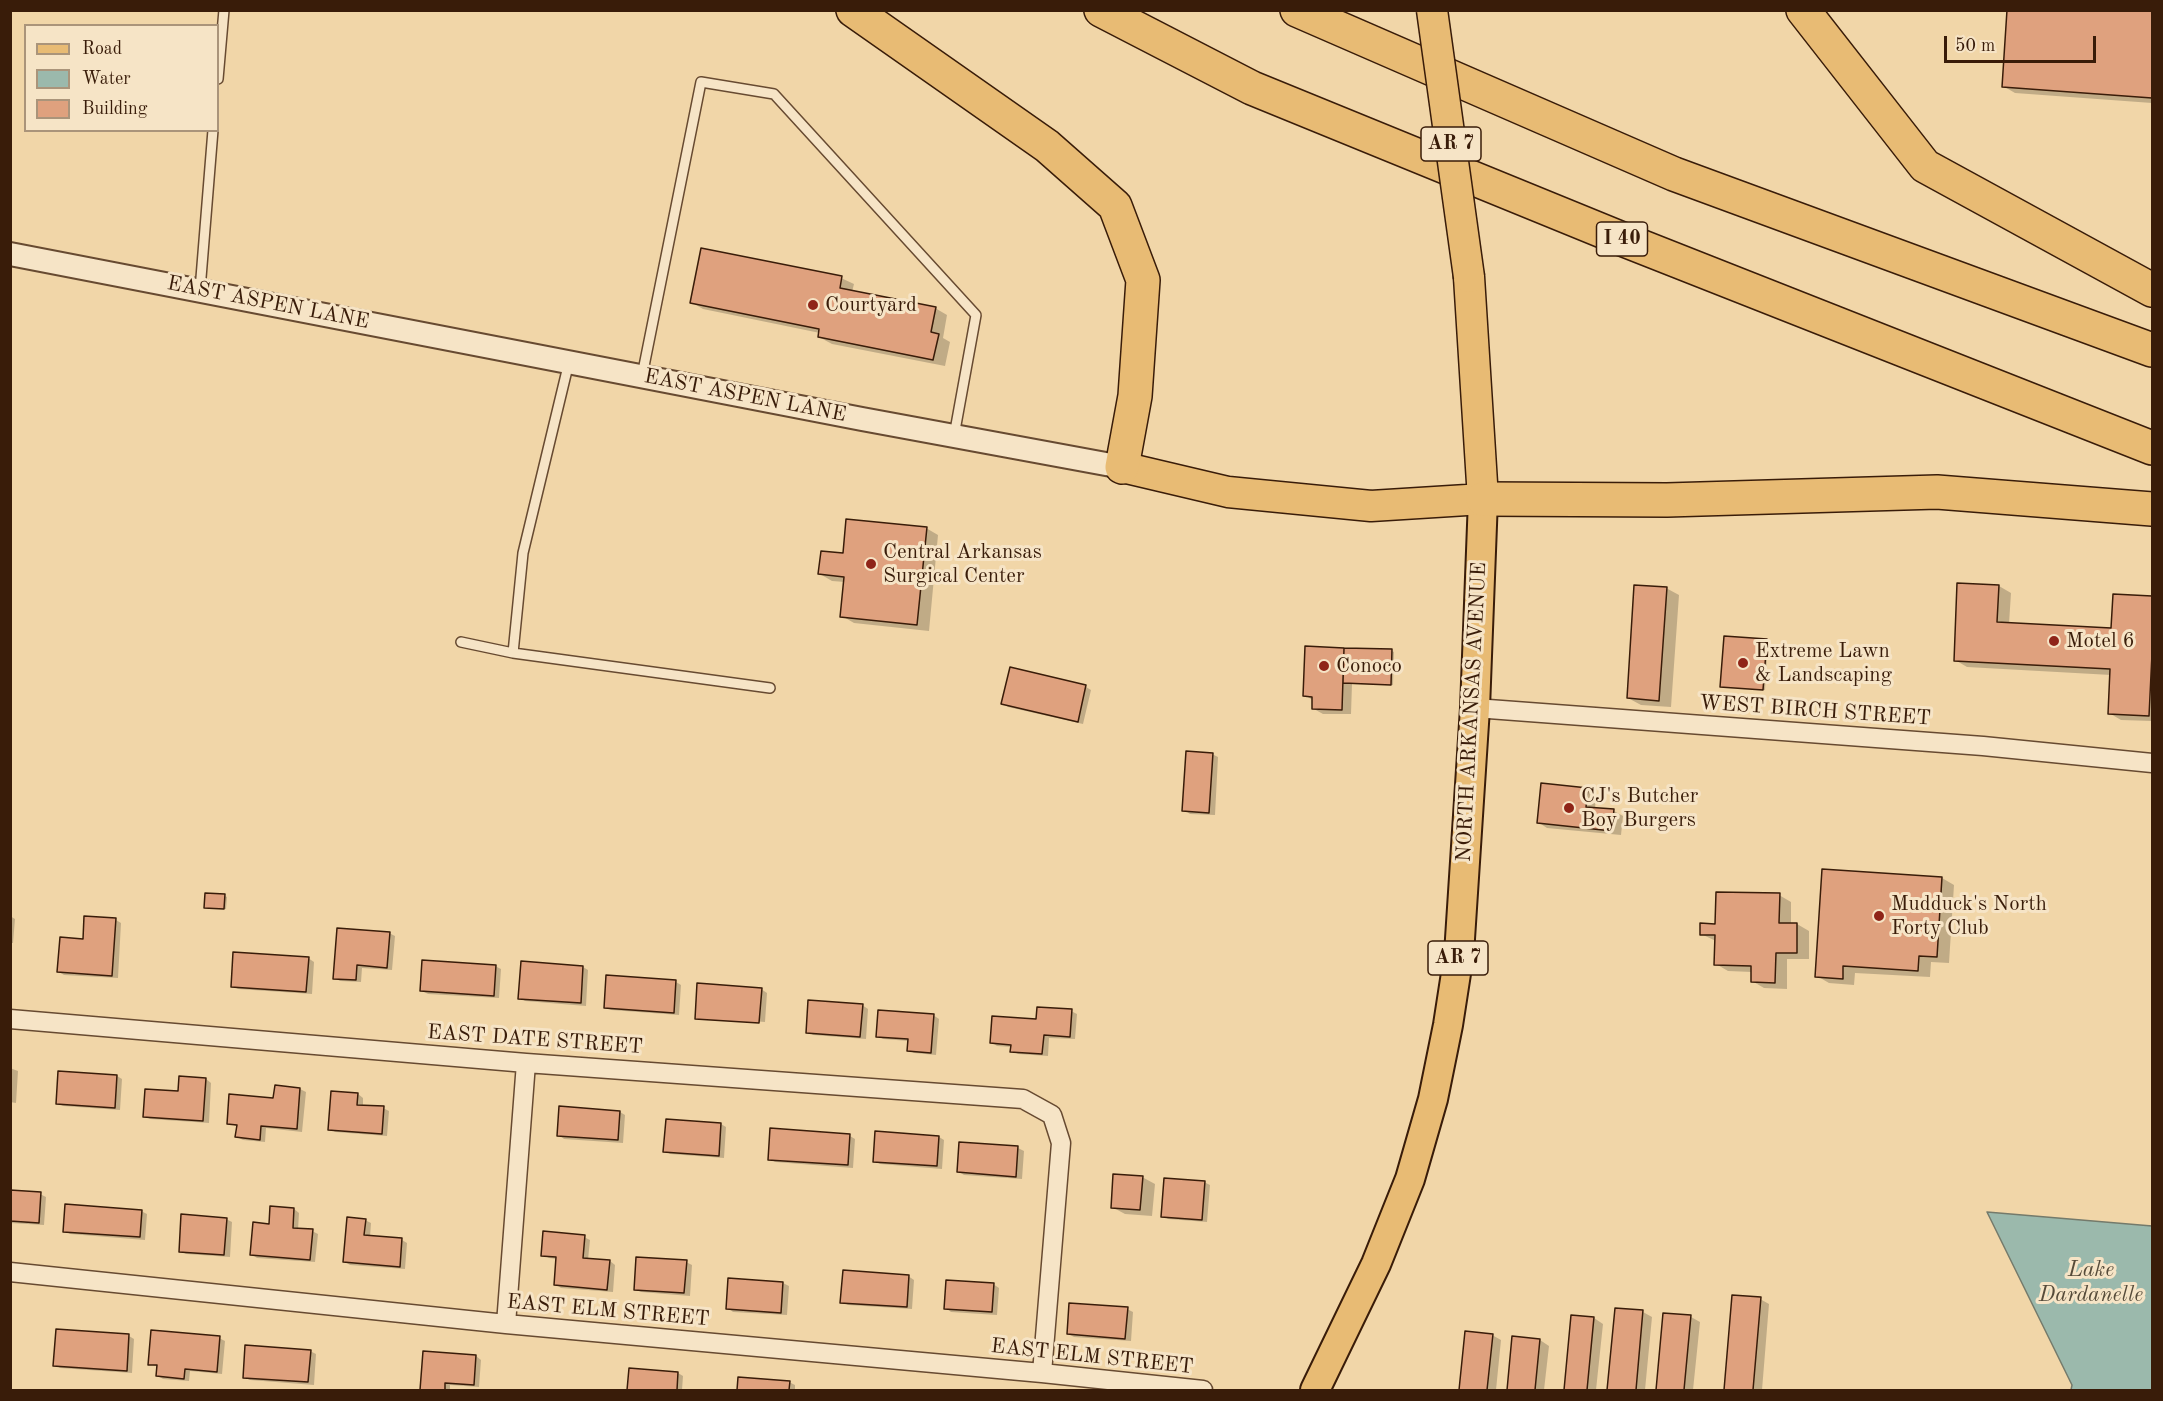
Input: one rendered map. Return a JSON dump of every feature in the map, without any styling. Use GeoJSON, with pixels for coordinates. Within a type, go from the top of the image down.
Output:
{"type":"FeatureCollection","features":[{"type":"Feature","properties":{"kind":"highway"},"geometry":{"type":"LineString","coordinates":[[853,10],[1047,146],[1115,206],[1143,280],[1135,396],[1122,467]]}},
{"type":"Feature","properties":{"kind":"highway","name":"I 40"},"geometry":{"type":"LineString","coordinates":[[1101,10],[1252,88],[1622,238],[2152,448]]}},
{"type":"Feature","properties":{"kind":"highway"},"geometry":{"type":"LineString","coordinates":[[1297,10],[1674,174],[2152,350]]}},
{"type":"Feature","properties":{"kind":"highway","name":"NORTH ARKANSAS AVENUE"},"geometry":{"type":"LineString","coordinates":[[1432,10],[1469,277],[1483,500]]}},
{"type":"Feature","properties":{"kind":"highway"},"geometry":{"type":"LineString","coordinates":[[1803,10],[1925,166],[2152,290]]}},
{"type":"Feature","properties":{"kind":"highway","name":"EAST ASPEN LANE"},"geometry":{"type":"LineString","coordinates":[[1122,467],[1228,492],[1371,506],[1483,500]]}},
{"type":"Feature","properties":{"kind":"highway"},"geometry":{"type":"LineString","coordinates":[[1483,500],[1667,500],[1937,492],[2152,509]]}},
{"type":"Feature","properties":{"kind":"main road","name":"NORTH ARKANSAS AVENUE"},"geometry":{"type":"LineString","coordinates":[[1315,1390],[1376,1264],[1410,1179],[1433,1099],[1448,1025],[1459,954],[1475,708],[1483,500]]}},
{"type":"Feature","properties":{"kind":"street","name":"EAST ASPEN LANE"},"geometry":{"type":"LineString","coordinates":[[10,254],[1122,467]]}},
{"type":"Feature","properties":{"kind":"street","name":"WEST BIRCH STREET"},"geometry":{"type":"LineString","coordinates":[[1475,708],[1983,746],[2152,763]]}},
{"type":"Feature","properties":{"kind":"street","name":"EAST DATE STREET"},"geometry":{"type":"LineString","coordinates":[[10,1019],[526,1063],[1023,1099],[1052,1114],[1060,1143],[1042,1373]]}},
{"type":"Feature","properties":{"kind":"street"},"geometry":{"type":"LineString","coordinates":[[506,1324],[526,1063]]}},
{"type":"Feature","properties":{"kind":"street","name":"EAST ELM STREET"},"geometry":{"type":"LineString","coordinates":[[10,1272],[506,1324],[1203,1390]]}},
{"type":"Feature","properties":{"kind":"lane"},"geometry":{"type":"LineString","coordinates":[[219,68],[224,10]]}},
{"type":"Feature","properties":{"kind":"lane"},"geometry":{"type":"LineString","coordinates":[[642,376],[701,82],[774,94],[976,315],[954,436]]}},
{"type":"Feature","properties":{"kind":"lane"},"geometry":{"type":"LineString","coordinates":[[200,290],[213,132]]}},
{"type":"Feature","properties":{"kind":"lane"},"geometry":{"type":"LineString","coordinates":[[513,653],[524,553],[569,362]]}},
{"type":"Feature","properties":{"kind":"lane"},"geometry":{"type":"LineString","coordinates":[[461,642],[513,653],[770,688]]}},
{"type":"Feature","properties":{"kind":"water","name":"Lake Dardanelle"},"geometry":{"type":"Polygon","coordinates":[[[1987,1212],[2152,1226],[2152,1390],[2071,1390],[2072,1385],[1987,1212]]]}},
{"type":"Feature","properties":{"kind":"building"},"geometry":{"type":"Polygon","coordinates":[[[2007,10],[2152,10],[2152,98],[2002,87],[2007,10]]]}},
{"type":"Feature","properties":{"kind":"building","name":"Courtyard"},"geometry":{"type":"Polygon","coordinates":[[[701,248],[842,276],[840,288],[936,307],[931,332],[939,334],[933,360],[818,337],[819,329],[690,303],[701,248]]]}},
{"type":"Feature","properties":{"kind":"building","name":"Central Arkansas Surgical Center"},"geometry":{"type":"Polygon","coordinates":[[[846,519],[927,527],[917,625],[840,617],[844,577],[818,574],[821,551],[843,553],[846,519]]]}},
{"type":"Feature","properties":{"kind":"building","name":"Motel 6"},"geometry":{"type":"Polygon","coordinates":[[[1957,583],[1999,585],[1997,622],[2111,628],[2113,594],[2152,596],[2149,716],[2108,714],[2110,669],[1954,661],[1957,583]]]}},
{"type":"Feature","properties":{"kind":"building"},"geometry":{"type":"Polygon","coordinates":[[[1634,585],[1667,587],[1659,701],[1627,698],[1634,585]]]}},
{"type":"Feature","properties":{"kind":"building","name":"Extreme Lawn & Landscaping"},"geometry":{"type":"Polygon","coordinates":[[[1724,636],[1767,639],[1763,690],[1720,687],[1724,636]]]}},
{"type":"Feature","properties":{"kind":"building","name":"Conoco"},"geometry":{"type":"Polygon","coordinates":[[[1305,646],[1344,648],[1342,710],[1312,709],[1312,697],[1303,696],[1305,646]]]}},
{"type":"Feature","properties":{"kind":"building","name":"Conoco"},"geometry":{"type":"Polygon","coordinates":[[[1344,648],[1392,649],[1391,685],[1343,683],[1344,648]]]}},
{"type":"Feature","properties":{"kind":"building"},"geometry":{"type":"Polygon","coordinates":[[[1010,667],[1086,685],[1078,722],[1001,704],[1010,667]]]}},
{"type":"Feature","properties":{"kind":"building"},"geometry":{"type":"Polygon","coordinates":[[[1186,751],[1213,753],[1209,813],[1182,811],[1186,751]]]}},
{"type":"Feature","properties":{"kind":"building","name":"CJ's Butcher Boy Burgers"},"geometry":{"type":"Polygon","coordinates":[[[1541,783],[1588,788],[1586,807],[1614,809],[1612,831],[1537,823],[1541,783]]]}},
{"type":"Feature","properties":{"kind":"building","name":"Mudduck's North Forty Club"},"geometry":{"type":"Polygon","coordinates":[[[1822,869],[1942,877],[1937,957],[1919,956],[1918,971],[1843,966],[1843,979],[1815,977],[1822,869]]]}},
{"type":"Feature","properties":{"kind":"building"},"geometry":{"type":"Polygon","coordinates":[[[1716,892],[1780,893],[1779,923],[1797,923],[1797,953],[1776,953],[1775,983],[1751,982],[1751,966],[1714,965],[1715,935],[1700,935],[1700,923],[1715,924],[1716,892]]]}},
{"type":"Feature","properties":{"kind":"building"},"geometry":{"type":"Polygon","coordinates":[[[205,893],[225,894],[224,909],[204,908],[205,893]]]}},
{"type":"Feature","properties":{"kind":"building"},"geometry":{"type":"Polygon","coordinates":[[[84,916],[116,918],[112,976],[57,972],[60,937],[83,939],[84,916]]]}},
{"type":"Feature","properties":{"kind":"building"},"geometry":{"type":"Polygon","coordinates":[[[337,928],[390,932],[387,968],[357,965],[356,980],[333,979],[337,928]]]}},
{"type":"Feature","properties":{"kind":"building"},"geometry":{"type":"Polygon","coordinates":[[[233,952],[309,957],[306,992],[231,987],[233,952]]]}},
{"type":"Feature","properties":{"kind":"building"},"geometry":{"type":"Polygon","coordinates":[[[422,960],[496,965],[494,996],[420,991],[422,960]]]}},
{"type":"Feature","properties":{"kind":"building"},"geometry":{"type":"Polygon","coordinates":[[[521,961],[583,966],[581,1003],[518,999],[521,961]]]}},
{"type":"Feature","properties":{"kind":"building"},"geometry":{"type":"Polygon","coordinates":[[[606,975],[676,980],[674,1013],[604,1008],[606,975]]]}},
{"type":"Feature","properties":{"kind":"building"},"geometry":{"type":"Polygon","coordinates":[[[697,983],[762,988],[759,1023],[695,1019],[697,983]]]}},
{"type":"Feature","properties":{"kind":"building"},"geometry":{"type":"Polygon","coordinates":[[[808,1000],[863,1004],[860,1037],[806,1033],[808,1000]]]}},
{"type":"Feature","properties":{"kind":"building"},"geometry":{"type":"Polygon","coordinates":[[[1037,1007],[1072,1009],[1070,1037],[1044,1035],[1042,1054],[1010,1052],[1011,1045],[990,1043],[992,1016],[1036,1019],[1037,1007]]]}},
{"type":"Feature","properties":{"kind":"building"},"geometry":{"type":"Polygon","coordinates":[[[878,1010],[934,1014],[931,1053],[907,1051],[908,1039],[876,1037],[878,1010]]]}},
{"type":"Feature","properties":{"kind":"building"},"geometry":{"type":"Polygon","coordinates":[[[58,1071],[117,1075],[115,1108],[56,1104],[58,1071]]]}},
{"type":"Feature","properties":{"kind":"building"},"geometry":{"type":"Polygon","coordinates":[[[179,1076],[206,1078],[203,1121],[143,1117],[145,1089],[178,1091],[179,1076]]]}},
{"type":"Feature","properties":{"kind":"building"},"geometry":{"type":"Polygon","coordinates":[[[275,1085],[300,1088],[297,1129],[261,1126],[260,1140],[235,1137],[237,1125],[227,1124],[229,1094],[273,1098],[275,1085]]]}},
{"type":"Feature","properties":{"kind":"building"},"geometry":{"type":"Polygon","coordinates":[[[331,1091],[358,1093],[357,1105],[384,1106],[382,1134],[328,1130],[331,1091]]]}},
{"type":"Feature","properties":{"kind":"building"},"geometry":{"type":"Polygon","coordinates":[[[559,1106],[620,1111],[618,1140],[557,1136],[559,1106]]]}},
{"type":"Feature","properties":{"kind":"building"},"geometry":{"type":"Polygon","coordinates":[[[666,1119],[721,1123],[719,1156],[663,1152],[666,1119]]]}},
{"type":"Feature","properties":{"kind":"building"},"geometry":{"type":"Polygon","coordinates":[[[770,1128],[850,1134],[848,1165],[768,1160],[770,1128]]]}},
{"type":"Feature","properties":{"kind":"building"},"geometry":{"type":"Polygon","coordinates":[[[875,1131],[939,1136],[937,1166],[873,1162],[875,1131]]]}},
{"type":"Feature","properties":{"kind":"building"},"geometry":{"type":"Polygon","coordinates":[[[959,1142],[1018,1146],[1016,1177],[957,1172],[959,1142]]]}},
{"type":"Feature","properties":{"kind":"building"},"geometry":{"type":"Polygon","coordinates":[[[1113,1174],[1143,1176],[1140,1210],[1111,1208],[1113,1174]]]}},
{"type":"Feature","properties":{"kind":"building"},"geometry":{"type":"Polygon","coordinates":[[[1164,1178],[1205,1181],[1202,1220],[1161,1217],[1164,1178]]]}},
{"type":"Feature","properties":{"kind":"building"},"geometry":{"type":"Polygon","coordinates":[[[10,1190],[41,1192],[39,1223],[10,1221],[10,1190]]]}},
{"type":"Feature","properties":{"kind":"building"},"geometry":{"type":"Polygon","coordinates":[[[65,1204],[142,1210],[140,1237],[63,1232],[65,1204]]]}},
{"type":"Feature","properties":{"kind":"building"},"geometry":{"type":"Polygon","coordinates":[[[270,1206],[294,1208],[293,1228],[313,1229],[310,1260],[250,1255],[253,1222],[269,1224],[270,1206]]]}},
{"type":"Feature","properties":{"kind":"building"},"geometry":{"type":"Polygon","coordinates":[[[181,1214],[227,1218],[224,1255],[179,1252],[181,1214]]]}},
{"type":"Feature","properties":{"kind":"building"},"geometry":{"type":"Polygon","coordinates":[[[347,1217],[366,1219],[364,1235],[402,1238],[400,1267],[343,1262],[347,1217]]]}},
{"type":"Feature","properties":{"kind":"building"},"geometry":{"type":"Polygon","coordinates":[[[543,1231],[585,1235],[583,1258],[610,1260],[607,1290],[554,1285],[556,1257],[541,1256],[543,1231]]]}},
{"type":"Feature","properties":{"kind":"building"},"geometry":{"type":"Polygon","coordinates":[[[636,1257],[687,1260],[684,1293],[634,1290],[636,1257]]]}},
{"type":"Feature","properties":{"kind":"building"},"geometry":{"type":"Polygon","coordinates":[[[843,1270],[909,1275],[907,1307],[840,1303],[843,1270]]]}},
{"type":"Feature","properties":{"kind":"building"},"geometry":{"type":"Polygon","coordinates":[[[728,1278],[783,1282],[781,1313],[726,1309],[728,1278]]]}},
{"type":"Feature","properties":{"kind":"building"},"geometry":{"type":"Polygon","coordinates":[[[946,1280],[994,1283],[992,1312],[944,1309],[946,1280]]]}},
{"type":"Feature","properties":{"kind":"building"},"geometry":{"type":"Polygon","coordinates":[[[1732,1295],[1761,1297],[1753,1390],[1724,1390],[1732,1295]]]}},
{"type":"Feature","properties":{"kind":"building"},"geometry":{"type":"Polygon","coordinates":[[[1069,1303],[1128,1307],[1125,1339],[1067,1334],[1069,1303]]]}},
{"type":"Feature","properties":{"kind":"building"},"geometry":{"type":"Polygon","coordinates":[[[1615,1308],[1643,1310],[1636,1390],[1607,1390],[1615,1308]]]}},
{"type":"Feature","properties":{"kind":"building"},"geometry":{"type":"Polygon","coordinates":[[[1663,1313],[1691,1315],[1684,1390],[1656,1390],[1663,1313]]]}},
{"type":"Feature","properties":{"kind":"building"},"geometry":{"type":"Polygon","coordinates":[[[1571,1315],[1594,1317],[1587,1390],[1564,1390],[1571,1315]]]}},
{"type":"Feature","properties":{"kind":"building"},"geometry":{"type":"Polygon","coordinates":[[[56,1329],[129,1334],[127,1371],[53,1366],[56,1329]]]}},
{"type":"Feature","properties":{"kind":"building"},"geometry":{"type":"Polygon","coordinates":[[[151,1330],[220,1336],[217,1372],[185,1369],[184,1379],[156,1376],[157,1365],[148,1365],[151,1330]]]}},
{"type":"Feature","properties":{"kind":"building"},"geometry":{"type":"Polygon","coordinates":[[[1465,1331],[1493,1334],[1487,1390],[1459,1390],[1465,1331]]]}},
{"type":"Feature","properties":{"kind":"building"},"geometry":{"type":"Polygon","coordinates":[[[1512,1336],[1540,1339],[1535,1390],[1507,1390],[1512,1336]]]}},
{"type":"Feature","properties":{"kind":"building"},"geometry":{"type":"Polygon","coordinates":[[[245,1345],[311,1350],[308,1382],[243,1378],[245,1345]]]}},
{"type":"Feature","properties":{"kind":"building"},"geometry":{"type":"Polygon","coordinates":[[[423,1351],[476,1355],[474,1385],[445,1383],[445,1390],[420,1390],[423,1351]]]}},
{"type":"Feature","properties":{"kind":"building"},"geometry":{"type":"Polygon","coordinates":[[[629,1368],[678,1372],[677,1390],[627,1390],[629,1368]]]}},
{"type":"Feature","properties":{"kind":"building"},"geometry":{"type":"Polygon","coordinates":[[[738,1377],[790,1381],[789,1390],[737,1390],[738,1377]]]}},
{"type":"Feature","properties":{"kind":"place","name":"Courtyard"},"geometry":{"type":"Point","coordinates":[813,305]}},
{"type":"Feature","properties":{"kind":"place","name":"Central Arkansas Surgical Center"},"geometry":{"type":"Point","coordinates":[871,564]}},
{"type":"Feature","properties":{"kind":"place","name":"Motel 6"},"geometry":{"type":"Point","coordinates":[2054,641]}},
{"type":"Feature","properties":{"kind":"place","name":"Extreme Lawn & Landscaping"},"geometry":{"type":"Point","coordinates":[1743,663]}},
{"type":"Feature","properties":{"kind":"place","name":"Conoco"},"geometry":{"type":"Point","coordinates":[1324,666]}},
{"type":"Feature","properties":{"kind":"place","name":"CJ's Butcher Boy Burgers"},"geometry":{"type":"Point","coordinates":[1569,808]}},
{"type":"Feature","properties":{"kind":"place","name":"Mudduck's North Forty Club"},"geometry":{"type":"Point","coordinates":[1879,916]}}]}
